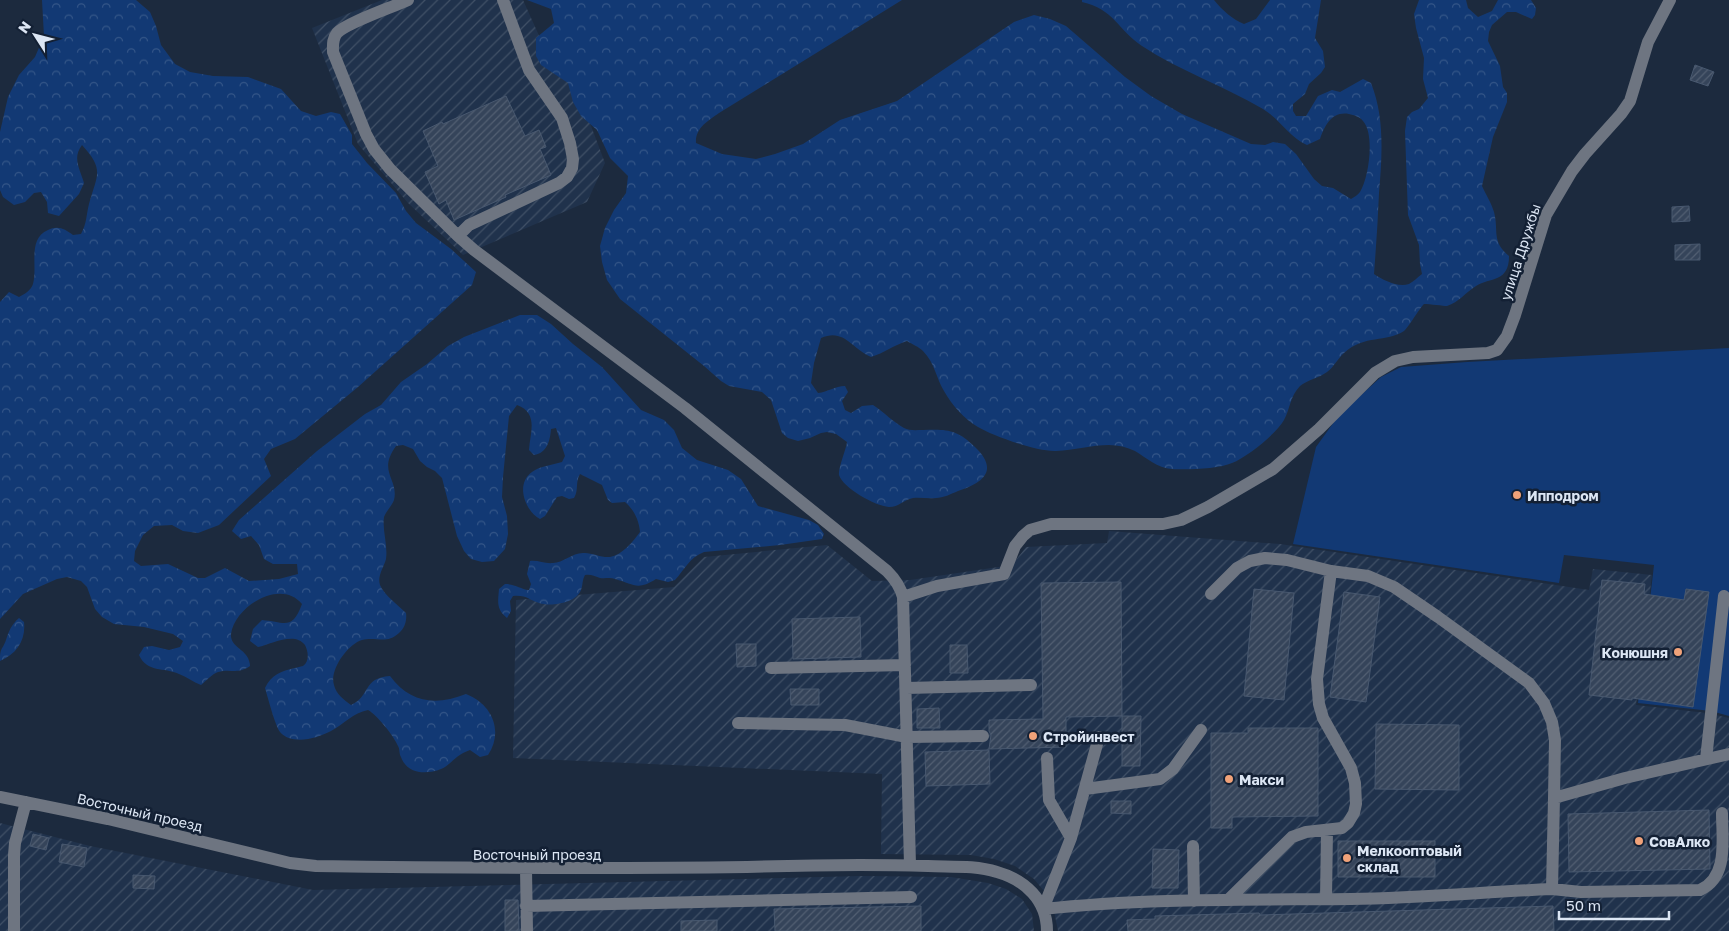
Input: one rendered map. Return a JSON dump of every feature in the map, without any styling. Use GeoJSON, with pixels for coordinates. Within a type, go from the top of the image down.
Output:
{"type":"FeatureCollection","features":[{"type":"Feature","properties":{"kind":"street"},"geometry":{"type":"LineString","coordinates":[[408,0],[342,30],[336,34],[333,42],[333,52],[366,134],[374,149],[390,169],[474,250],[685,408],[895,579],[903,597],[910,865]]}},
{"type":"Feature","properties":{"kind":"street"},"geometry":{"type":"LineString","coordinates":[[458,236],[469,224],[559,183],[567,177],[572,168],[573,159],[570,143],[562,118],[529,70],[503,0]]}},
{"type":"Feature","properties":{"kind":"street","name":"улица Дружбы"},"geometry":{"type":"LineString","coordinates":[[903,597],[937,586],[1004,574],[1015,546],[1023,536],[1030,530],[1051,524],[1163,524],[1181,520],[1208,507],[1273,469],[1319,430],[1375,373],[1395,361],[1413,357],[1488,353],[1496,350],[1507,336],[1515,315],[1546,215],[1572,171],[1630,101],[1648,42],[1670,0]]}},
{"type":"Feature","properties":{"kind":"street"},"geometry":{"type":"LineString","coordinates":[[1211,594],[1237,568],[1250,561],[1265,558],[1287,560],[1331,571],[1368,576],[1394,587],[1529,683],[1544,703],[1552,722],[1555,740],[1552,889]]}},
{"type":"Feature","properties":{"kind":"street"},"geometry":{"type":"LineString","coordinates":[[1229,899],[1292,837],[1306,832],[1342,828],[1348,823],[1354,813],[1356,804],[1355,783],[1351,768],[1323,718],[1319,704],[1317,679],[1331,571]]}},
{"type":"Feature","properties":{"kind":"street"},"geometry":{"type":"LineString","coordinates":[[1706,759],[1724,596]]}},
{"type":"Feature","properties":{"kind":"street"},"geometry":{"type":"LineString","coordinates":[[771,668],[906,665]]}},
{"type":"Feature","properties":{"kind":"street"},"geometry":{"type":"LineString","coordinates":[[906,688],[1031,685]]}},
{"type":"Feature","properties":{"kind":"street"},"geometry":{"type":"LineString","coordinates":[[738,723],[844,725],[907,737],[983,736]]}},
{"type":"Feature","properties":{"kind":"street"},"geometry":{"type":"LineString","coordinates":[[1085,788],[1160,778],[1174,769],[1201,730]]}},
{"type":"Feature","properties":{"kind":"street"},"geometry":{"type":"LineString","coordinates":[[1099,737],[1071,838],[1043,909],[1086,904],[1229,899],[1326,899],[1552,889],[1581,892],[1700,890],[1708,886],[1719,870],[1722,859],[1722,813]]}},
{"type":"Feature","properties":{"kind":"street"},"geometry":{"type":"LineString","coordinates":[[1554,798],[1625,778],[1729,754]]}},
{"type":"Feature","properties":{"kind":"street"},"geometry":{"type":"LineString","coordinates":[[1047,758],[1048,800],[1071,838]]}},
{"type":"Feature","properties":{"kind":"street","name":"Восточный проезд"},"geometry":{"type":"LineString","coordinates":[[0,797],[108,819],[290,863],[316,866],[620,869],[910,865],[976,868],[1006,875],[1031,890],[1038,898],[1043,909],[1048,931]]}},
{"type":"Feature","properties":{"kind":"street"},"geometry":{"type":"LineString","coordinates":[[14,931],[15,843],[26,802]]}},
{"type":"Feature","properties":{"kind":"street"},"geometry":{"type":"LineString","coordinates":[[1326,899],[1327,830]]}},
{"type":"Feature","properties":{"kind":"street"},"geometry":{"type":"LineString","coordinates":[[1193,846],[1194,901]]}},
{"type":"Feature","properties":{"kind":"street"},"geometry":{"type":"LineString","coordinates":[[526,869],[527,931]]}},
{"type":"Feature","properties":{"kind":"street"},"geometry":{"type":"LineString","coordinates":[[526,906],[911,897]]}},
{"type":"Feature","properties":{"kind":"shaded area"},"geometry":{"type":"Polygon","coordinates":[[[382,0],[523,0],[541,40],[556,33],[605,163],[587,202],[463,255],[408,203],[358,144],[312,28],[382,0]]]}},
{"type":"Feature","properties":{"kind":"shaded area"},"geometry":{"type":"Polygon","coordinates":[[[1109,531],[1280,544],[1589,590],[1593,569],[1652,575],[1636,705],[1707,713],[1729,718],[1729,931],[1058,931],[1049,897],[1034,879],[1015,866],[994,859],[971,855],[881,854],[882,774],[513,758],[516,600],[674,587],[704,557],[827,545],[872,581],[910,580],[1012,565],[1026,547],[1107,543],[1109,531]]]}},
{"type":"Feature","properties":{"kind":"shaded area"},"geometry":{"type":"Polygon","coordinates":[[[0,823],[90,846],[313,890],[861,876],[951,877],[988,883],[1006,889],[1022,899],[1032,914],[1034,931],[0,931],[0,823]]]}},
{"type":"Feature","properties":{"kind":"green space"},"geometry":{"type":"Polygon","coordinates":[[[42,0],[136,0],[150,12],[161,45],[175,64],[190,72],[213,76],[248,77],[281,89],[301,111],[316,116],[331,112],[340,114],[352,135],[352,144],[367,163],[396,193],[406,211],[416,223],[451,249],[476,272],[472,285],[358,387],[295,439],[271,449],[264,459],[271,476],[219,525],[198,533],[183,531],[172,525],[154,526],[143,535],[135,551],[134,561],[141,566],[168,564],[198,578],[205,578],[225,568],[249,581],[279,579],[298,574],[297,564],[273,564],[264,559],[259,545],[251,536],[241,539],[232,531],[239,520],[317,451],[365,414],[381,405],[401,382],[427,364],[448,346],[464,337],[520,315],[537,315],[551,324],[602,367],[641,410],[664,420],[674,430],[682,448],[697,460],[728,470],[741,479],[758,506],[809,520],[818,525],[824,534],[822,539],[704,552],[691,561],[675,580],[668,582],[656,579],[640,586],[613,578],[585,575],[578,594],[563,603],[544,604],[525,597],[513,596],[510,601],[511,611],[507,618],[499,608],[499,589],[505,584],[529,590],[531,584],[527,574],[530,561],[557,563],[583,553],[607,557],[619,554],[627,548],[640,532],[636,516],[631,508],[625,502],[612,503],[608,500],[602,485],[580,474],[574,498],[557,497],[545,516],[540,519],[535,515],[526,504],[524,497],[524,483],[527,477],[539,468],[562,462],[565,456],[556,428],[551,429],[549,442],[542,452],[534,455],[529,450],[531,418],[524,409],[517,405],[509,416],[503,477],[502,497],[507,516],[508,534],[505,549],[494,561],[482,562],[471,559],[464,551],[457,536],[442,478],[420,461],[413,449],[403,445],[396,446],[388,462],[388,469],[395,493],[394,500],[384,517],[386,559],[379,582],[385,592],[406,613],[405,624],[399,633],[390,639],[367,639],[357,642],[341,658],[334,672],[333,679],[337,691],[351,705],[362,697],[375,680],[390,676],[406,692],[424,700],[444,700],[466,694],[483,704],[493,719],[495,728],[493,746],[488,755],[480,757],[470,750],[445,767],[429,772],[412,770],[404,763],[400,756],[399,747],[393,737],[368,710],[353,716],[331,731],[312,738],[291,739],[280,732],[265,688],[277,674],[305,664],[308,656],[306,647],[301,641],[295,639],[283,640],[258,647],[250,641],[253,629],[262,620],[287,623],[295,618],[302,604],[293,597],[283,594],[271,595],[250,605],[234,624],[231,638],[246,655],[250,666],[238,671],[218,672],[201,685],[182,675],[151,667],[142,661],[139,655],[144,647],[152,646],[169,650],[180,647],[183,641],[173,634],[144,627],[114,624],[102,617],[95,609],[87,587],[81,581],[67,577],[57,579],[23,594],[0,619],[0,302],[9,292],[19,297],[28,292],[32,286],[35,246],[42,234],[48,230],[58,228],[64,229],[73,235],[81,234],[97,173],[94,161],[82,145],[77,159],[84,183],[79,194],[59,216],[48,213],[47,202],[41,192],[34,193],[25,202],[14,205],[3,197],[0,190],[0,132],[8,97],[19,75],[35,57],[44,36],[42,0]]]}},
{"type":"Feature","properties":{"kind":"green space"},"geometry":{"type":"Polygon","coordinates":[[[527,0],[902,0],[719,113],[703,125],[696,138],[696,143],[722,154],[756,159],[803,144],[840,120],[897,101],[1014,22],[1034,15],[1066,26],[1125,77],[1151,96],[1182,114],[1251,144],[1265,145],[1273,142],[1285,144],[1296,154],[1314,179],[1322,186],[1333,188],[1351,199],[1359,193],[1368,167],[1369,136],[1367,127],[1360,118],[1349,114],[1334,117],[1327,124],[1320,139],[1307,145],[1295,138],[1263,109],[1157,55],[1134,40],[1115,20],[1101,9],[1082,2],[1082,0],[1214,0],[1228,14],[1244,24],[1256,19],[1270,0],[1321,0],[1315,38],[1323,51],[1325,67],[1309,84],[1305,94],[1293,104],[1293,111],[1296,116],[1306,116],[1318,96],[1332,90],[1340,92],[1363,79],[1371,83],[1379,110],[1381,137],[1374,274],[1386,281],[1405,285],[1422,274],[1419,245],[1408,215],[1405,131],[1407,117],[1419,109],[1428,98],[1423,79],[1424,58],[1414,14],[1419,0],[1466,0],[1468,8],[1478,17],[1492,11],[1498,0],[1531,0],[1536,8],[1532,19],[1516,12],[1507,12],[1492,25],[1488,41],[1500,66],[1503,87],[1507,93],[1507,102],[1493,137],[1482,186],[1494,212],[1498,240],[1503,251],[1509,256],[1508,265],[1506,271],[1498,278],[1481,283],[1459,300],[1447,306],[1424,304],[1404,331],[1397,335],[1367,341],[1352,347],[1327,372],[1300,386],[1294,394],[1284,420],[1275,432],[1245,456],[1232,463],[1211,468],[1167,468],[1157,465],[1135,451],[1116,445],[1048,451],[1016,443],[985,431],[963,416],[944,391],[927,356],[920,348],[907,341],[871,357],[842,337],[836,335],[821,338],[811,383],[818,393],[845,386],[848,392],[842,401],[845,410],[851,413],[862,406],[873,405],[906,429],[945,430],[957,433],[975,447],[986,463],[985,475],[981,480],[967,488],[947,496],[913,498],[892,507],[883,506],[860,496],[839,475],[847,442],[836,434],[827,432],[798,441],[788,438],[782,433],[771,400],[762,392],[729,386],[721,381],[620,299],[607,280],[600,246],[605,228],[614,210],[626,193],[628,176],[610,158],[597,130],[581,116],[573,102],[568,83],[541,65],[536,56],[536,38],[554,23],[551,9],[527,0]]]}},
{"type":"Feature","properties":{"kind":"green space","name":"Ипподром"},"geometry":{"type":"Polygon","coordinates":[[[1729,348],[1729,716],[1711,711],[1638,703],[1654,565],[1564,555],[1559,583],[1293,544],[1316,447],[1339,415],[1381,377],[1401,367],[1729,348]]]}},
{"type":"Feature","properties":{"kind":"green space"},"geometry":{"type":"Polygon","coordinates":[[[19,618],[24,622],[22,640],[16,650],[0,661],[1,651],[9,631],[19,618]]]}},
{"type":"Feature","properties":{"kind":"building"},"geometry":{"type":"Polygon","coordinates":[[[1695,65],[1714,72],[1708,86],[1690,80],[1695,65]]]}},
{"type":"Feature","properties":{"kind":"building"},"geometry":{"type":"Polygon","coordinates":[[[506,96],[525,136],[539,130],[546,147],[540,149],[551,175],[454,220],[446,200],[439,204],[425,172],[438,166],[423,131],[506,96]]]}},
{"type":"Feature","properties":{"kind":"building"},"geometry":{"type":"Polygon","coordinates":[[[1689,206],[1690,221],[1672,222],[1672,207],[1689,206]]]}},
{"type":"Feature","properties":{"kind":"building"},"geometry":{"type":"Polygon","coordinates":[[[1700,244],[1700,260],[1675,260],[1675,245],[1700,244]]]}},
{"type":"Feature","properties":{"kind":"building"},"geometry":{"type":"Polygon","coordinates":[[[1602,580],[1645,584],[1644,594],[1684,600],[1686,589],[1709,592],[1693,707],[1632,698],[1632,700],[1589,695],[1602,580]]]}},
{"type":"Feature","properties":{"kind":"building"},"geometry":{"type":"Polygon","coordinates":[[[1121,582],[1122,716],[1066,717],[1066,747],[989,749],[991,735],[989,720],[1043,719],[1041,583],[1121,582]]]}},
{"type":"Feature","properties":{"kind":"building"},"geometry":{"type":"Polygon","coordinates":[[[1254,589],[1294,593],[1284,700],[1244,696],[1254,589]]]}},
{"type":"Feature","properties":{"kind":"building"},"geometry":{"type":"Polygon","coordinates":[[[1344,592],[1380,597],[1366,702],[1330,697],[1344,592]]]}},
{"type":"Feature","properties":{"kind":"building"},"geometry":{"type":"Polygon","coordinates":[[[860,617],[861,657],[793,659],[792,619],[860,617]]]}},
{"type":"Feature","properties":{"kind":"building"},"geometry":{"type":"Polygon","coordinates":[[[736,644],[756,644],[756,666],[737,667],[736,644]]]}},
{"type":"Feature","properties":{"kind":"building"},"geometry":{"type":"Polygon","coordinates":[[[950,645],[967,645],[968,673],[950,673],[950,645]]]}},
{"type":"Feature","properties":{"kind":"building"},"geometry":{"type":"Polygon","coordinates":[[[790,689],[819,689],[819,705],[791,705],[790,689]]]}},
{"type":"Feature","properties":{"kind":"building"},"geometry":{"type":"Polygon","coordinates":[[[939,708],[940,728],[917,728],[917,709],[939,708]]]}},
{"type":"Feature","properties":{"kind":"building"},"geometry":{"type":"Polygon","coordinates":[[[1122,716],[1141,716],[1140,766],[1122,766],[1122,716]]]}},
{"type":"Feature","properties":{"kind":"building"},"geometry":{"type":"Polygon","coordinates":[[[1376,724],[1459,725],[1459,790],[1375,789],[1376,724]]]}},
{"type":"Feature","properties":{"kind":"building"},"geometry":{"type":"Polygon","coordinates":[[[1248,728],[1318,728],[1318,816],[1232,817],[1232,828],[1211,828],[1211,733],[1248,733],[1248,728]]]}},
{"type":"Feature","properties":{"kind":"building"},"geometry":{"type":"Polygon","coordinates":[[[989,750],[990,784],[926,786],[925,752],[989,750]]]}},
{"type":"Feature","properties":{"kind":"building"},"geometry":{"type":"Polygon","coordinates":[[[1111,801],[1131,801],[1131,814],[1111,813],[1111,801]]]}},
{"type":"Feature","properties":{"kind":"building","name":"СовАлко"},"geometry":{"type":"Polygon","coordinates":[[[1709,810],[1710,869],[1569,872],[1568,814],[1709,810]]]}},
{"type":"Feature","properties":{"kind":"building"},"geometry":{"type":"Polygon","coordinates":[[[33,834],[49,838],[46,850],[30,846],[33,834]]]}},
{"type":"Feature","properties":{"kind":"building"},"geometry":{"type":"Polygon","coordinates":[[[1338,841],[1435,841],[1435,877],[1338,877],[1338,841]]]}},
{"type":"Feature","properties":{"kind":"building"},"geometry":{"type":"Polygon","coordinates":[[[62,844],[87,848],[84,867],[59,862],[62,844]]]}},
{"type":"Feature","properties":{"kind":"building"},"geometry":{"type":"Polygon","coordinates":[[[1153,849],[1179,850],[1178,888],[1152,888],[1153,849]]]}},
{"type":"Feature","properties":{"kind":"building"},"geometry":{"type":"Polygon","coordinates":[[[133,875],[155,876],[154,889],[133,888],[133,875]]]}},
{"type":"Feature","properties":{"kind":"building"},"geometry":{"type":"Polygon","coordinates":[[[505,900],[518,900],[519,931],[505,931],[505,900]]]}},
{"type":"Feature","properties":{"kind":"building"},"geometry":{"type":"Polygon","coordinates":[[[921,906],[921,931],[775,931],[774,909],[921,906]]]}},
{"type":"Feature","properties":{"kind":"building"},"geometry":{"type":"Polygon","coordinates":[[[1553,906],[1554,931],[1128,931],[1127,920],[1155,919],[1155,916],[1259,913],[1260,915],[1553,906]]]}},
{"type":"Feature","properties":{"kind":"building"},"geometry":{"type":"Polygon","coordinates":[[[717,920],[717,931],[681,931],[681,921],[717,920]]]}},
{"type":"Feature","properties":{"kind":"place","name":"Ипподром"},"geometry":{"type":"Point","coordinates":[1517,495]}},
{"type":"Feature","properties":{"kind":"place","name":"Конюшня"},"geometry":{"type":"Point","coordinates":[1678,652]}},
{"type":"Feature","properties":{"kind":"place","name":"Стройинвест"},"geometry":{"type":"Point","coordinates":[1033,736]}},
{"type":"Feature","properties":{"kind":"place","name":"Макси"},"geometry":{"type":"Point","coordinates":[1229,779]}},
{"type":"Feature","properties":{"kind":"place","name":"СовАлко"},"geometry":{"type":"Point","coordinates":[1639,841]}},
{"type":"Feature","properties":{"kind":"place","name":"Мелкооптовый склад"},"geometry":{"type":"Point","coordinates":[1347,858]}}]}
